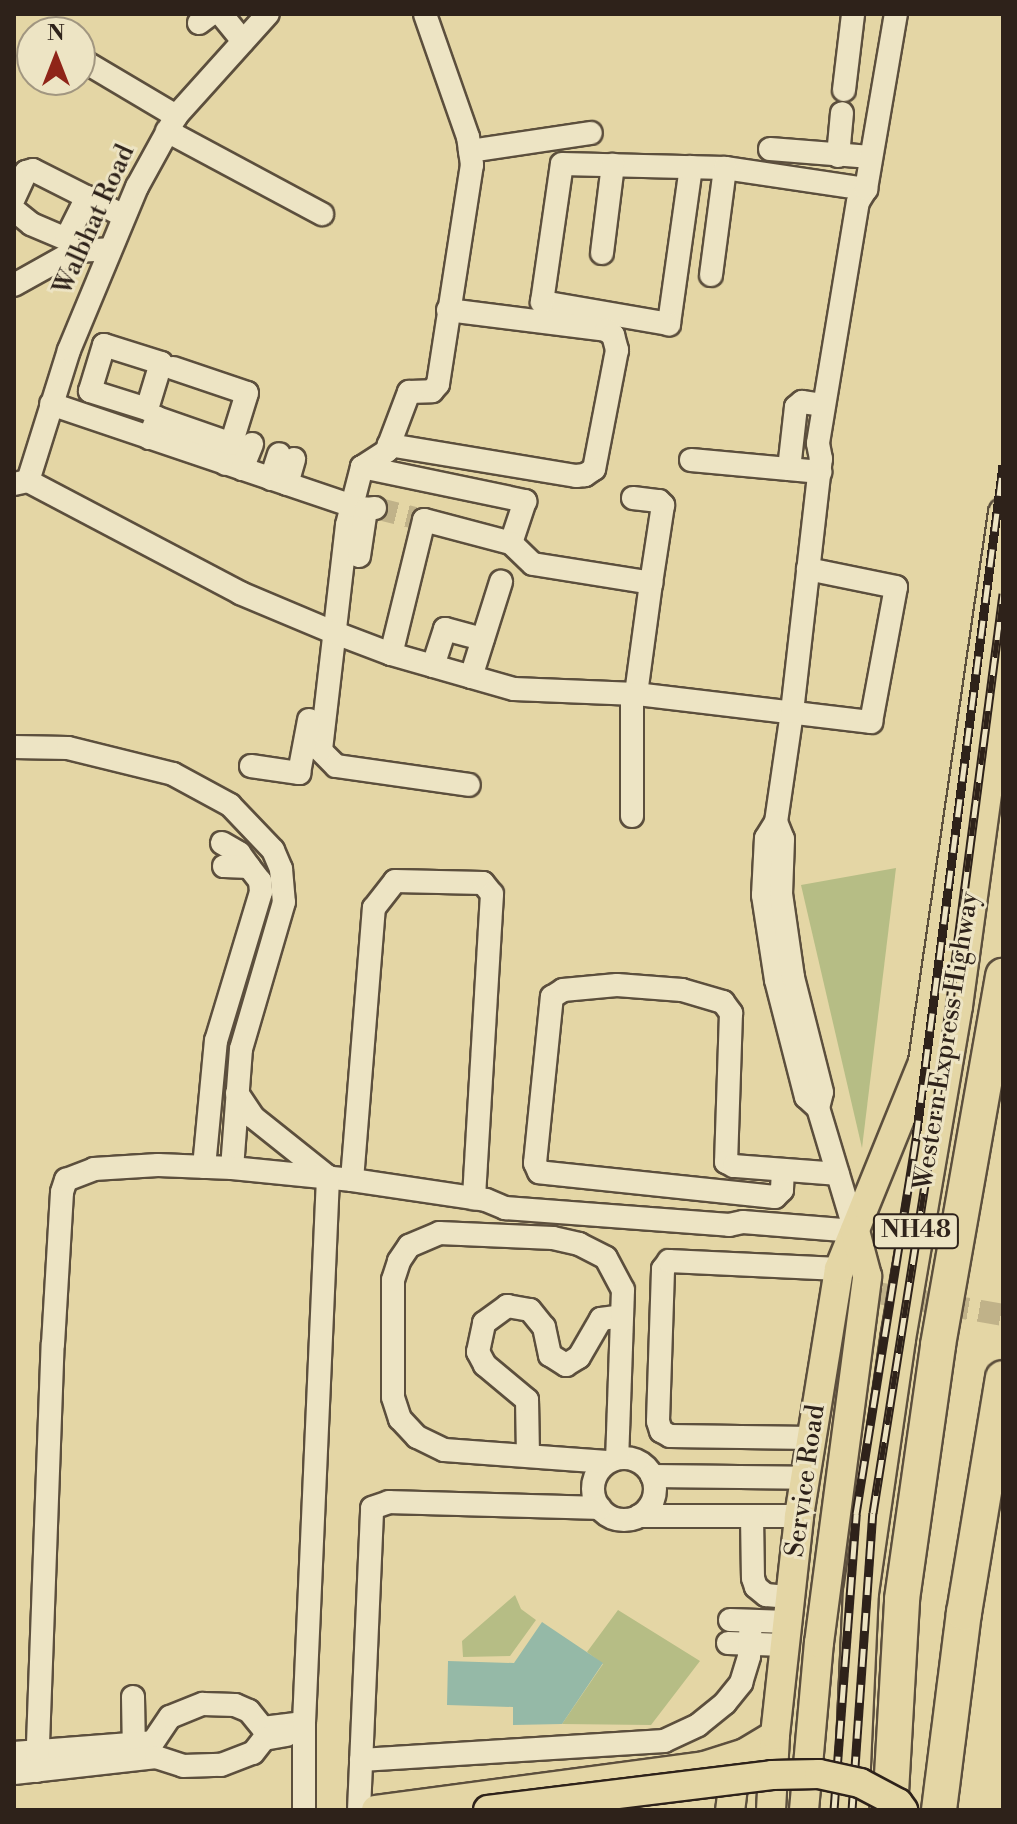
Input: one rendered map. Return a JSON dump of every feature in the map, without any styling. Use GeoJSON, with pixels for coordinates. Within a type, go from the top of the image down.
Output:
{"type":"FeatureCollection","features":[{"type":"Feature","properties":{"kind":"highway","name":"Western Express Highway"},"geometry":{"type":"LineString","coordinates":[[851,1810],[861,1593],[898,1339],[955,1006],[1003,654]]}},
{"type":"Feature","properties":{"kind":"highway","name":"Western Express Highway"},"geometry":{"type":"LineString","coordinates":[[890,1810],[902,1599],[938,1345],[1000,1014],[1003,976]]}},
{"type":"Feature","properties":{"kind":"highway"},"geometry":{"type":"LineString","coordinates":[[939,1810],[964,1613],[1002,1396]]}},
{"type":"Feature","properties":{"kind":"main road","name":"Service Road"},"geometry":{"type":"LineString","coordinates":[[771,1801],[775,1735],[799,1516],[839,1269],[923,1062],[1003,513]]}},
{"type":"Feature","properties":{"kind":"main road"},"geometry":{"type":"LineString","coordinates":[[771,1801],[804,1802],[819,1643],[867,1276],[855,1231]]}},
{"type":"Feature","properties":{"kind":"main road"},"geometry":{"type":"LineString","coordinates":[[376,1810],[704,1766],[745,1753],[775,1735]]}},
{"type":"Feature","properties":{"kind":"main road"},"geometry":{"type":"LineString","coordinates":[[704,1766],[724,1775],[733,1787],[730,1810]]}},
{"type":"Feature","properties":{"kind":"main road"},"geometry":{"type":"LineString","coordinates":[[488,1810],[772,1775],[819,1774],[860,1783],[898,1803],[903,1810]]}},
{"type":"Feature","properties":{"kind":"street"},"geometry":{"type":"LineString","coordinates":[[221,14],[243,41]]}},
{"type":"Feature","properties":{"kind":"street","name":"Walbhat Road"},"geometry":{"type":"LineString","coordinates":[[21,482],[110,249],[171,124],[268,14]]}},
{"type":"Feature","properties":{"kind":"street"},"geometry":{"type":"LineString","coordinates":[[251,766],[299,773],[314,732],[362,467],[387,451],[409,392],[432,391],[438,384],[472,165],[425,14]]}},
{"type":"Feature","properties":{"kind":"street"},"geometry":{"type":"LineString","coordinates":[[844,90],[853,14]]}},
{"type":"Feature","properties":{"kind":"street"},"geometry":{"type":"LineString","coordinates":[[37,1762],[62,1192],[66,1180],[94,1169],[232,1168],[352,1180],[480,1199],[505,1208],[855,1231],[818,1108],[806,1097],[784,979],[766,838],[776,822],[792,712],[821,465],[818,443],[871,203],[866,189],[896,14]]}},
{"type":"Feature","properties":{"kind":"street"},"geometry":{"type":"LineString","coordinates":[[96,70],[171,124],[322,214]]}},
{"type":"Feature","properties":{"kind":"street"},"geometry":{"type":"LineString","coordinates":[[838,156],[842,113]]}},
{"type":"Feature","properties":{"kind":"street"},"geometry":{"type":"LineString","coordinates":[[470,151],[591,133]]}},
{"type":"Feature","properties":{"kind":"street"},"geometry":{"type":"LineString","coordinates":[[770,149],[871,157]]}},
{"type":"Feature","properties":{"kind":"street"},"geometry":{"type":"LineString","coordinates":[[691,167],[671,320],[664,326],[542,302],[561,166],[565,163],[613,165],[691,167],[721,168],[866,189]]}},
{"type":"Feature","properties":{"kind":"street"},"geometry":{"type":"LineString","coordinates":[[602,253],[613,165]]}},
{"type":"Feature","properties":{"kind":"street"},"geometry":{"type":"LineString","coordinates":[[711,275],[721,168]]}},
{"type":"Feature","properties":{"kind":"street"},"geometry":{"type":"LineString","coordinates":[[14,198],[26,172],[33,170],[124,216]]}},
{"type":"Feature","properties":{"kind":"street"},"geometry":{"type":"LineString","coordinates":[[14,210],[31,224],[66,239],[87,197]]}},
{"type":"Feature","properties":{"kind":"street"},"geometry":{"type":"LineString","coordinates":[[14,285],[75,251],[110,249]]}},
{"type":"Feature","properties":{"kind":"street"},"geometry":{"type":"LineString","coordinates":[[821,465],[832,442],[851,286]]}},
{"type":"Feature","properties":{"kind":"street"},"geometry":{"type":"LineString","coordinates":[[389,445],[576,476],[594,469],[617,350],[613,335],[606,330],[448,310]]}},
{"type":"Feature","properties":{"kind":"street"},"geometry":{"type":"LineString","coordinates":[[69,350],[98,360]]}},
{"type":"Feature","properties":{"kind":"street"},"geometry":{"type":"LineString","coordinates":[[173,368],[246,392],[238,455]]}},
{"type":"Feature","properties":{"kind":"street"},"geometry":{"type":"LineString","coordinates":[[789,469],[796,407],[802,402],[824,405]]}},
{"type":"Feature","properties":{"kind":"street"},"geometry":{"type":"LineString","coordinates":[[51,404],[149,438],[238,455],[354,520]]}},
{"type":"Feature","properties":{"kind":"street"},"geometry":{"type":"LineString","coordinates":[[285,484],[293,459]]}},
{"type":"Feature","properties":{"kind":"street"},"geometry":{"type":"LineString","coordinates":[[691,460],[789,469],[821,465]]}},
{"type":"Feature","properties":{"kind":"street"},"geometry":{"type":"LineString","coordinates":[[362,467],[522,498],[525,501],[511,543]]}},
{"type":"Feature","properties":{"kind":"street"},"geometry":{"type":"LineString","coordinates":[[21,482],[240,593],[391,654],[471,677],[514,689],[634,694],[871,722],[896,587],[808,569]]}},
{"type":"Feature","properties":{"kind":"street"},"geometry":{"type":"LineString","coordinates":[[632,816],[634,694],[663,505],[659,501],[633,498]]}},
{"type":"Feature","properties":{"kind":"street"},"geometry":{"type":"LineString","coordinates":[[354,520],[367,508],[375,508]]}},
{"type":"Feature","properties":{"kind":"street"},"geometry":{"type":"LineString","coordinates":[[391,654],[419,519],[511,543],[533,564],[651,583]]}},
{"type":"Feature","properties":{"kind":"street"},"geometry":{"type":"LineString","coordinates":[[354,520],[359,556]]}},
{"type":"Feature","properties":{"kind":"street"},"geometry":{"type":"LineString","coordinates":[[471,677],[501,582]]}},
{"type":"Feature","properties":{"kind":"street"},"geometry":{"type":"LineString","coordinates":[[433,666],[445,629],[483,639]]}},
{"type":"Feature","properties":{"kind":"street"},"geometry":{"type":"LineString","coordinates":[[311,707],[314,732],[321,751],[336,766],[469,785]]}},
{"type":"Feature","properties":{"kind":"street"},"geometry":{"type":"LineString","coordinates":[[14,747],[68,748],[173,774],[230,805],[273,850],[284,889],[282,914],[241,1049],[232,1168]]}},
{"type":"Feature","properties":{"kind":"street"},"geometry":{"type":"LineString","coordinates":[[204,1167],[212,1057],[261,892],[260,881],[249,867],[223,855]]}},
{"type":"Feature","properties":{"kind":"street"},"geometry":{"type":"LineString","coordinates":[[352,1180],[374,908],[395,881],[483,883],[492,894],[480,1199]]}},
{"type":"Feature","properties":{"kind":"street"},"geometry":{"type":"LineString","coordinates":[[261,892],[284,889]]}},
{"type":"Feature","properties":{"kind":"street"},"geometry":{"type":"LineString","coordinates":[[234,981],[258,989]]}},
{"type":"Feature","properties":{"kind":"street"},"geometry":{"type":"LineString","coordinates":[[783,1170],[782,1190],[775,1197],[539,1172],[535,1163],[552,997],[563,990],[617,985],[682,990],[723,1002],[731,1013],[726,1162],[734,1166],[838,1174]]}},
{"type":"Feature","properties":{"kind":"street"},"geometry":{"type":"LineString","coordinates":[[237,1093],[253,1117],[328,1177]]}},
{"type":"Feature","properties":{"kind":"street"},"geometry":{"type":"LineString","coordinates":[[304,1810],[304,1728],[328,1177]]}},
{"type":"Feature","properties":{"kind":"street"},"geometry":{"type":"LineString","coordinates":[[639,1516],[652,1501],[652,1476],[638,1461],[612,1460],[528,1456],[444,1450],[417,1437],[400,1419],[393,1397],[393,1280],[409,1246],[439,1233],[553,1238],[579,1244],[606,1258],[618,1275],[623,1290],[612,1460],[594,1479],[594,1499],[600,1508],[618,1519],[639,1516],[799,1516]]}},
{"type":"Feature","properties":{"kind":"street"},"geometry":{"type":"LineString","coordinates":[[812,1438],[670,1436],[661,1431],[658,1421],[663,1269],[669,1261],[839,1269]]}},
{"type":"Feature","properties":{"kind":"street"},"geometry":{"type":"LineString","coordinates":[[528,1456],[528,1404],[520,1393],[485,1365],[478,1352],[484,1323],[507,1306],[530,1310],[544,1327],[550,1355],[566,1365],[579,1357],[601,1319],[622,1316]]}},
{"type":"Feature","properties":{"kind":"street"},"geometry":{"type":"LineString","coordinates":[[652,1476],[805,1478]]}},
{"type":"Feature","properties":{"kind":"street"},"geometry":{"type":"LineString","coordinates":[[359,1810],[372,1508],[375,1503],[600,1508]]}},
{"type":"Feature","properties":{"kind":"street"},"geometry":{"type":"LineString","coordinates":[[752,1516],[753,1578],[756,1587],[788,1621]]}},
{"type":"Feature","properties":{"kind":"street"},"geometry":{"type":"LineString","coordinates":[[361,1760],[664,1741],[698,1725],[725,1703],[741,1683],[741,1621],[788,1621]]}},
{"type":"Feature","properties":{"kind":"street"},"geometry":{"type":"LineString","coordinates":[[739,1644],[788,1621]]}},
{"type":"Feature","properties":{"kind":"street"},"geometry":{"type":"LineString","coordinates":[[133,1697],[144,1750]]}},
{"type":"Feature","properties":{"kind":"street"},"geometry":{"type":"LineString","coordinates":[[144,1750],[170,1717],[203,1704],[235,1705],[249,1711],[264,1733]]}},
{"type":"Feature","properties":{"kind":"street"},"geometry":{"type":"LineString","coordinates":[[264,1733],[304,1728]]}},
{"type":"Feature","properties":{"kind":"street"},"geometry":{"type":"LineString","coordinates":[[14,1773],[37,1762],[144,1750],[183,1766],[221,1765],[253,1753],[264,1733]]}},
{"type":"Feature","properties":{"kind":"street"},"geometry":{"type":"LineString","coordinates":[[648,1743],[651,1773]]}},
{"type":"Feature","properties":{"kind":"street"},"geometry":{"type":"LineString","coordinates":[[14,1753],[37,1762]]}},
{"type":"Feature","properties":{"kind":"green space"},"geometry":{"type":"Polygon","coordinates":[[[896,868],[862,1148],[801,885],[896,868]]]}},
{"type":"Feature","properties":{"kind":"green space"},"geometry":{"type":"Polygon","coordinates":[[[515,1595],[521,1609],[536,1620],[510,1656],[463,1657],[462,1641],[515,1595]]]}},
{"type":"Feature","properties":{"kind":"green space"},"geometry":{"type":"Polygon","coordinates":[[[618,1610],[700,1661],[651,1725],[562,1724],[603,1664],[587,1652],[618,1610]]]}},
{"type":"Feature","properties":{"kind":"shaded area"},"geometry":{"type":"Polygon","coordinates":[[[542,1622],[603,1663],[562,1724],[513,1725],[513,1707],[447,1705],[448,1661],[514,1663],[542,1622]]]}},
{"type":"Feature","properties":{"kind":"tunnel"},"geometry":{"type":"LineString","coordinates":[[375,508],[415,518]]}},
{"type":"Feature","properties":{"kind":"tunnel"},"geometry":{"type":"LineString","coordinates":[[849,1288],[1003,1315]]}},
{"type":"Feature","properties":{"kind":"railway"},"geometry":{"type":"LineString","coordinates":[[834,1810],[856,1514],[916,1138],[1003,465]]}},
{"type":"Feature","properties":{"kind":"railway"},"geometry":{"type":"LineString","coordinates":[[852,1810],[873,1513],[932,1139],[1003,594]]}}]}
